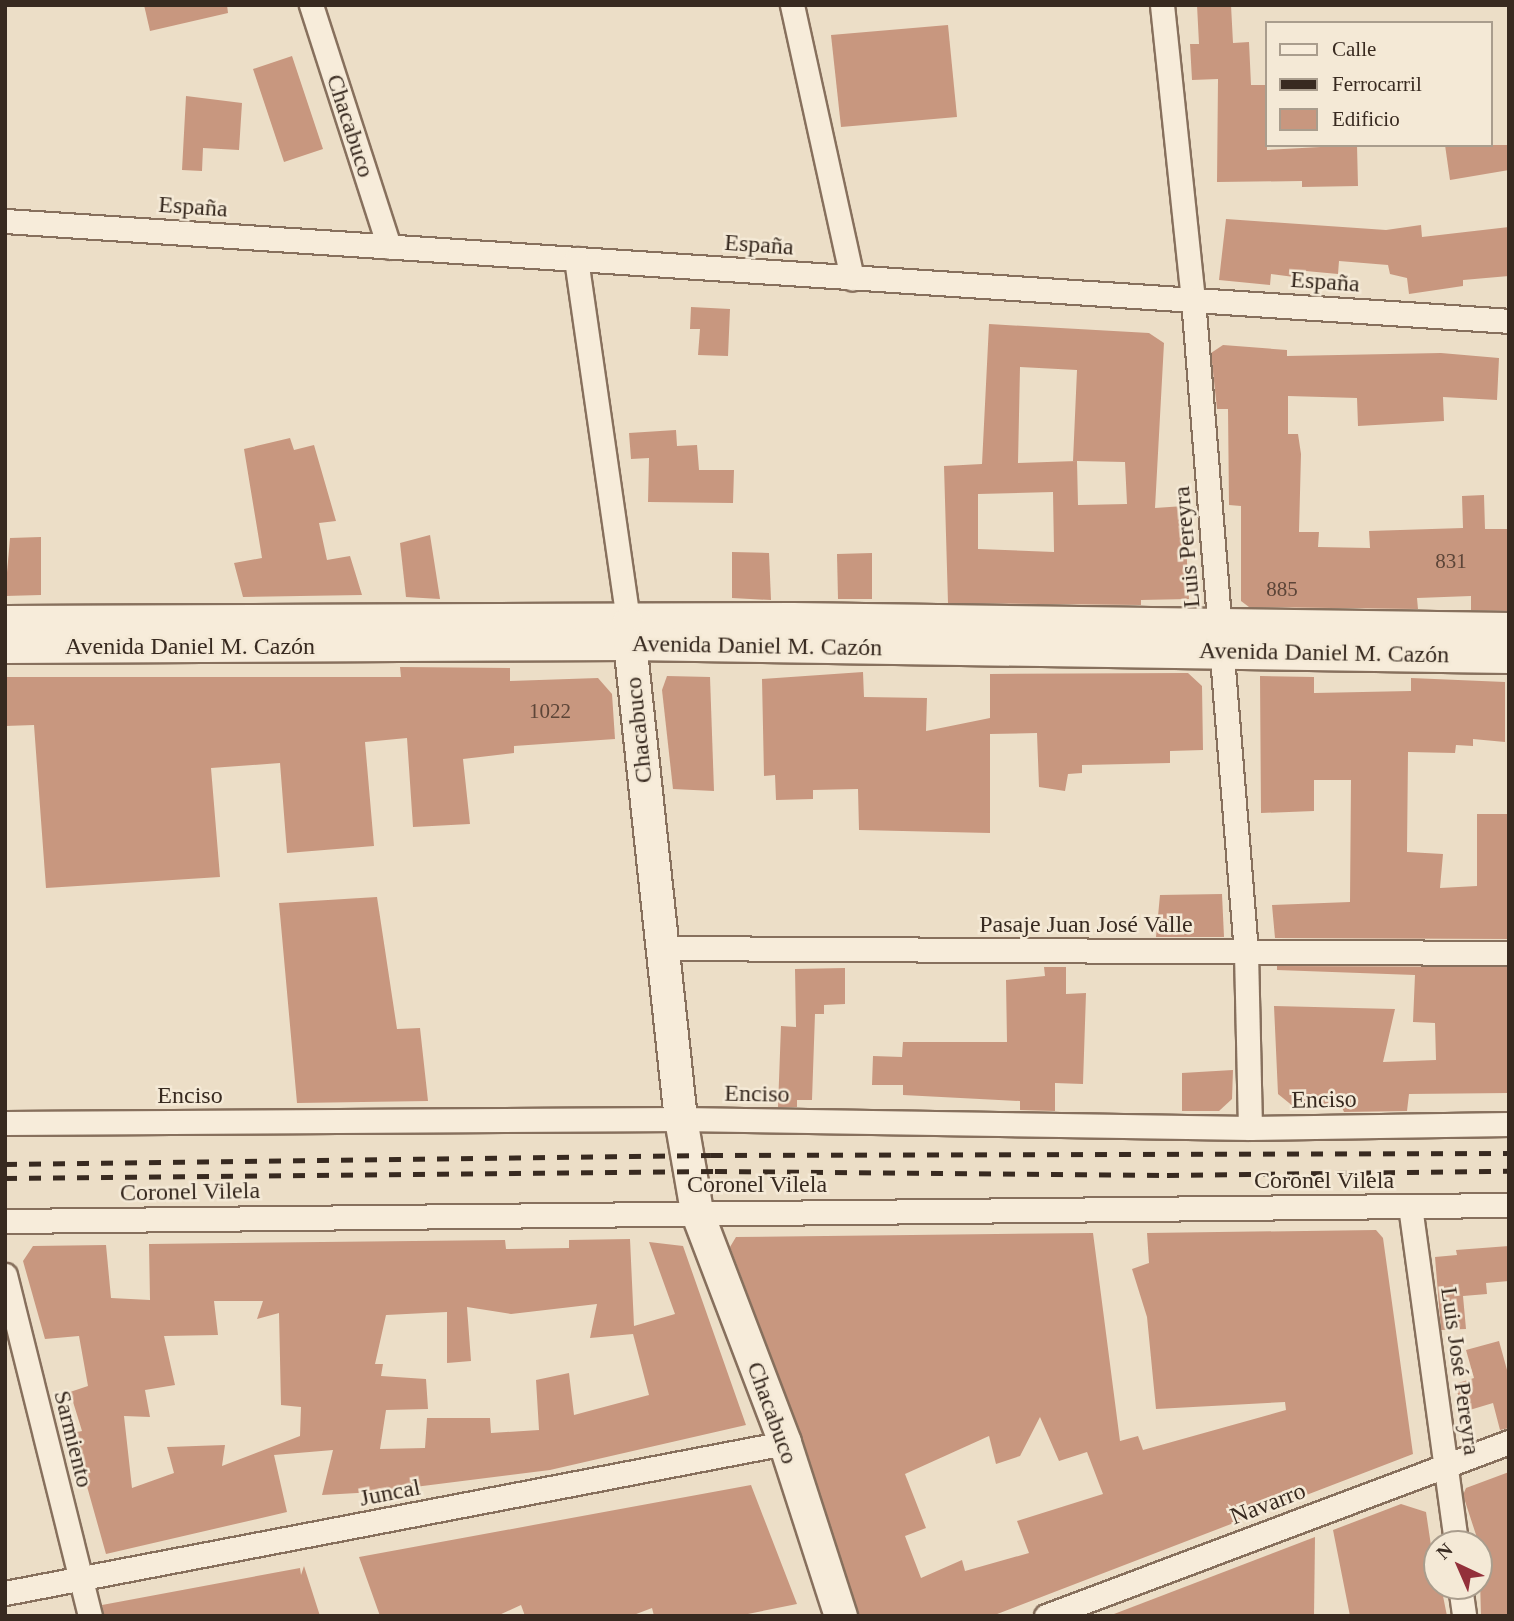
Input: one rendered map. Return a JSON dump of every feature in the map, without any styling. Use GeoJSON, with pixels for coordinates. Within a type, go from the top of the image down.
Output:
{"type":"FeatureCollection","features":[{"type":"Feature","properties":{"kind":"main road","name":"Avenida Daniel M. Cazón"},"geometry":{"type":"LineString","coordinates":[[5,622],[629,632],[1221,637],[1509,629]]}},
{"type":"Feature","properties":{"kind":"main road","name":"Avenida Daniel M. Cazón"},"geometry":{"type":"LineString","coordinates":[[5,647],[629,632]]}},
{"type":"Feature","properties":{"kind":"main road","name":"Chacabuco"},"geometry":{"type":"LineString","coordinates":[[629,632],[681,1119],[697,1212],[785,1443],[841,1616]]}},
{"type":"Feature","properties":{"kind":"main road","name":"Avenida Daniel M. Cazón"},"geometry":{"type":"LineString","coordinates":[[1221,637],[1509,657]]}},
{"type":"Feature","properties":{"kind":"street","name":"Chacabuco"},"geometry":{"type":"LineString","coordinates":[[311,5],[389,247]]}},
{"type":"Feature","properties":{"kind":"street"},"geometry":{"type":"LineString","coordinates":[[792,5],[852,278]]}},
{"type":"Feature","properties":{"kind":"street","name":"Luis Pereyra"},"geometry":{"type":"LineString","coordinates":[[1162,5],[1193,299],[1246,952],[1250,1128]]}},
{"type":"Feature","properties":{"kind":"street","name":"España"},"geometry":{"type":"LineString","coordinates":[[5,221],[1509,321]]}},
{"type":"Feature","properties":{"kind":"street","name":"Chacabuco"},"geometry":{"type":"LineString","coordinates":[[576,259],[629,632]]}},
{"type":"Feature","properties":{"kind":"street","name":"Pasaje Juan José Valle"},"geometry":{"type":"LineString","coordinates":[[663,948],[1509,953]]}},
{"type":"Feature","properties":{"kind":"street","name":"Enciso"},"geometry":{"type":"LineString","coordinates":[[5,1123],[681,1119],[1250,1128],[1509,1124]]}},
{"type":"Feature","properties":{"kind":"street","name":"Coronel Vilela"},"geometry":{"type":"LineString","coordinates":[[5,1221],[1509,1205]]}},
{"type":"Feature","properties":{"kind":"street","name":"Luis José Pereyra"},"geometry":{"type":"LineString","coordinates":[[1410,1206],[1454,1530]]}},
{"type":"Feature","properties":{"kind":"street","name":"Sarmiento"},"geometry":{"type":"LineString","coordinates":[[5,1275],[90,1616]]}},
{"type":"Feature","properties":{"kind":"street","name":"Navarro"},"geometry":{"type":"LineString","coordinates":[[1046,1616],[1509,1442]]}},
{"type":"Feature","properties":{"kind":"street","name":"Juncal"},"geometry":{"type":"LineString","coordinates":[[5,1594],[785,1443]]}},
{"type":"Feature","properties":{"kind":"building"},"geometry":{"type":"Polygon","coordinates":[[[144,5],[227,5],[228,13],[150,31],[144,5]]]}},
{"type":"Feature","properties":{"kind":"building"},"geometry":{"type":"Polygon","coordinates":[[[1197,5],[1231,5],[1233,43],[1249,42],[1251,85],[1266,85],[1267,150],[1357,147],[1358,186],[1302,187],[1302,181],[1217,182],[1218,79],[1192,80],[1190,44],[1199,44],[1197,5]]]}},
{"type":"Feature","properties":{"kind":"building"},"geometry":{"type":"Polygon","coordinates":[[[948,25],[957,117],[841,127],[831,35],[948,25]]]}},
{"type":"Feature","properties":{"kind":"building"},"geometry":{"type":"Polygon","coordinates":[[[292,56],[323,149],[284,162],[253,69],[292,56]]]}},
{"type":"Feature","properties":{"kind":"building"},"geometry":{"type":"Polygon","coordinates":[[[186,96],[242,103],[239,150],[203,148],[202,171],[182,170],[186,96]]]}},
{"type":"Feature","properties":{"kind":"building"},"geometry":{"type":"Polygon","coordinates":[[[1509,145],[1509,170],[1450,180],[1445,147],[1509,145]]]}},
{"type":"Feature","properties":{"kind":"building"},"geometry":{"type":"Polygon","coordinates":[[[1226,219],[1386,230],[1421,225],[1422,237],[1509,227],[1509,276],[1463,280],[1463,286],[1409,294],[1407,278],[1390,274],[1388,265],[1339,261],[1338,274],[1295,270],[1294,277],[1271,274],[1270,285],[1219,280],[1226,219]]]}},
{"type":"Feature","properties":{"kind":"building"},"geometry":{"type":"Polygon","coordinates":[[[691,307],[730,309],[728,356],[698,355],[700,329],[690,329],[691,307]]]}},
{"type":"Feature","properties":{"kind":"building"},"geometry":{"type":"Polygon","coordinates":[[[989,324],[1149,333],[1164,343],[1155,508],[1184,506],[1189,599],[1141,600],[1141,605],[948,603],[944,466],[982,464],[989,324]],[[1020,367],[1018,463],[1077,461],[1073,461],[1077,370],[1020,367]],[[1077,461],[1078,505],[1127,504],[1125,462],[1077,461]],[[1053,492],[978,494],[978,549],[1054,552],[1053,492]]]}},
{"type":"Feature","properties":{"kind":"building"},"geometry":{"type":"Polygon","coordinates":[[[1223,345],[1287,350],[1287,356],[1441,353],[1499,358],[1497,400],[1443,397],[1444,421],[1358,426],[1357,398],[1288,396],[1288,434],[1298,434],[1301,454],[1299,532],[1319,532],[1318,547],[1370,548],[1369,531],[1463,528],[1462,496],[1484,495],[1485,529],[1509,529],[1509,611],[1471,610],[1471,596],[1417,598],[1418,609],[1249,607],[1241,601],[1241,506],[1229,505],[1228,409],[1217,409],[1211,353],[1223,345]]]}},
{"type":"Feature","properties":{"kind":"building"},"geometry":{"type":"Polygon","coordinates":[[[676,430],[677,446],[697,445],[699,470],[734,470],[733,503],[648,502],[649,458],[631,459],[629,433],[676,430]]]}},
{"type":"Feature","properties":{"kind":"building"},"geometry":{"type":"Polygon","coordinates":[[[290,438],[294,450],[314,445],[336,521],[319,523],[327,560],[350,556],[362,595],[243,597],[234,563],[262,558],[244,449],[290,438]]]}},
{"type":"Feature","properties":{"kind":"building"},"geometry":{"type":"Polygon","coordinates":[[[430,535],[440,599],[406,597],[400,543],[430,535]]]}},
{"type":"Feature","properties":{"kind":"building"},"geometry":{"type":"Polygon","coordinates":[[[41,537],[41,595],[5,596],[10,538],[41,537]]]}},
{"type":"Feature","properties":{"kind":"building"},"geometry":{"type":"Polygon","coordinates":[[[732,552],[769,553],[771,600],[732,598],[732,552]]]}},
{"type":"Feature","properties":{"kind":"building"},"geometry":{"type":"Polygon","coordinates":[[[872,553],[872,599],[838,599],[837,554],[872,553]]]}},
{"type":"Feature","properties":{"kind":"building"},"geometry":{"type":"Polygon","coordinates":[[[400,667],[510,668],[510,681],[598,678],[612,694],[615,739],[514,746],[514,753],[463,759],[470,824],[413,827],[407,738],[365,742],[374,846],[287,853],[280,763],[211,768],[220,877],[46,888],[34,725],[5,726],[5,677],[401,677],[400,667]]]}},
{"type":"Feature","properties":{"kind":"building"},"geometry":{"type":"Polygon","coordinates":[[[863,672],[864,697],[927,698],[926,731],[990,718],[990,674],[1188,673],[1202,686],[1203,750],[1170,751],[1170,763],[1082,765],[1082,773],[1068,774],[1065,791],[1039,787],[1037,733],[990,734],[990,833],[859,830],[858,789],[813,790],[813,799],[776,800],[775,775],[764,776],[762,679],[863,672]]]}},
{"type":"Feature","properties":{"kind":"building"},"geometry":{"type":"Polygon","coordinates":[[[667,676],[710,677],[714,791],[673,789],[662,690],[667,676]]]}},
{"type":"Feature","properties":{"kind":"building"},"geometry":{"type":"Polygon","coordinates":[[[1260,676],[1314,677],[1314,693],[1411,691],[1411,678],[1505,682],[1505,742],[1473,739],[1473,746],[1456,745],[1455,753],[1408,752],[1407,852],[1443,854],[1440,888],[1477,886],[1477,814],[1509,814],[1509,939],[1275,938],[1272,905],[1350,902],[1351,780],[1314,780],[1314,811],[1261,813],[1260,676]]]}},
{"type":"Feature","properties":{"kind":"building"},"geometry":{"type":"Polygon","coordinates":[[[1222,894],[1224,937],[1156,937],[1160,895],[1222,894]]]}},
{"type":"Feature","properties":{"kind":"building"},"geometry":{"type":"Polygon","coordinates":[[[377,897],[397,1029],[420,1028],[428,1101],[297,1103],[279,903],[377,897]]]}},
{"type":"Feature","properties":{"kind":"building"},"geometry":{"type":"Polygon","coordinates":[[[1277,966],[1509,967],[1509,1093],[1409,1094],[1407,1111],[1344,1112],[1341,1105],[1294,1107],[1278,1094],[1274,1006],[1395,1009],[1383,1062],[1436,1060],[1435,1023],[1413,1022],[1415,975],[1277,970],[1277,966]]]}},
{"type":"Feature","properties":{"kind":"building"},"geometry":{"type":"Polygon","coordinates":[[[1044,967],[1066,967],[1066,994],[1086,993],[1083,1084],[1055,1083],[1055,1111],[1020,1110],[1020,1101],[903,1095],[903,1085],[872,1085],[873,1056],[902,1057],[903,1042],[1007,1042],[1006,980],[1045,976],[1044,967]]]}},
{"type":"Feature","properties":{"kind":"building"},"geometry":{"type":"Polygon","coordinates":[[[845,968],[845,1004],[824,1005],[824,1014],[815,1014],[812,1100],[797,1100],[797,1107],[778,1107],[781,1026],[796,1027],[795,969],[845,968]]]}},
{"type":"Feature","properties":{"kind":"building"},"geometry":{"type":"Polygon","coordinates":[[[1233,1070],[1232,1099],[1219,1111],[1182,1111],[1182,1073],[1233,1070]]]}},
{"type":"Feature","properties":{"kind":"building"},"geometry":{"type":"Polygon","coordinates":[[[1376,1230],[1383,1238],[1413,1454],[992,1616],[859,1616],[802,1437],[730,1247],[736,1237],[1093,1233],[1120,1441],[1138,1436],[1143,1450],[1286,1410],[1285,1402],[1156,1409],[1147,1317],[1132,1269],[1149,1263],[1147,1233],[1376,1230]],[[1040,1417],[1020,1456],[996,1464],[989,1436],[905,1474],[926,1528],[905,1536],[921,1578],[962,1560],[965,1571],[1029,1553],[1017,1521],[1103,1494],[1087,1452],[1059,1461],[1040,1417]]]}},
{"type":"Feature","properties":{"kind":"building"},"geometry":{"type":"Polygon","coordinates":[[[630,1239],[634,1326],[675,1314],[649,1242],[683,1246],[746,1425],[550,1470],[375,1492],[322,1495],[333,1450],[274,1455],[287,1512],[106,1554],[72,1433],[82,1431],[70,1392],[88,1386],[79,1336],[45,1339],[23,1261],[33,1246],[106,1245],[111,1298],[150,1300],[149,1244],[505,1240],[506,1249],[569,1248],[569,1240],[630,1239]],[[214,1301],[218,1335],[164,1336],[175,1385],[145,1390],[150,1417],[124,1416],[132,1488],[174,1473],[167,1447],[225,1445],[222,1466],[300,1436],[301,1407],[281,1405],[279,1313],[257,1319],[263,1301],[214,1301]],[[597,1304],[511,1314],[467,1307],[471,1361],[447,1363],[447,1312],[386,1315],[375,1364],[383,1364],[381,1376],[426,1379],[428,1409],[386,1410],[380,1449],[425,1448],[427,1418],[490,1418],[491,1433],[539,1430],[536,1380],[569,1373],[574,1415],[649,1395],[633,1334],[590,1338],[597,1304]]]}},
{"type":"Feature","properties":{"kind":"building"},"geometry":{"type":"Polygon","coordinates":[[[1509,1246],[1509,1281],[1486,1283],[1487,1294],[1463,1296],[1466,1329],[1441,1330],[1435,1257],[1457,1255],[1456,1250],[1509,1246]]]}},
{"type":"Feature","properties":{"kind":"building"},"geometry":{"type":"Polygon","coordinates":[[[1499,1341],[1509,1377],[1509,1428],[1500,1430],[1493,1403],[1463,1412],[1455,1384],[1474,1378],[1466,1350],[1499,1341]]]}},
{"type":"Feature","properties":{"kind":"building"},"geometry":{"type":"Polygon","coordinates":[[[1509,1472],[1509,1616],[1481,1616],[1481,1600],[1493,1600],[1493,1530],[1474,1530],[1463,1495],[1466,1488],[1509,1472]]]}},
{"type":"Feature","properties":{"kind":"building"},"geometry":{"type":"Polygon","coordinates":[[[751,1485],[797,1604],[738,1616],[654,1616],[652,1608],[631,1616],[525,1616],[521,1605],[497,1616],[380,1616],[359,1557],[751,1485]]]}},
{"type":"Feature","properties":{"kind":"building"},"geometry":{"type":"Polygon","coordinates":[[[1401,1504],[1426,1512],[1429,1530],[1423,1530],[1423,1600],[1444,1600],[1447,1616],[1350,1616],[1333,1530],[1401,1504]]]}},
{"type":"Feature","properties":{"kind":"building"},"geometry":{"type":"Polygon","coordinates":[[[1315,1537],[1314,1616],[1114,1616],[1114,1614],[1315,1537]]]}},
{"type":"Feature","properties":{"kind":"building"},"geometry":{"type":"Polygon","coordinates":[[[304,1566],[320,1616],[104,1616],[102,1605],[300,1568],[301,1575],[304,1566]]]}},
{"type":"Feature","properties":{"kind":"railway"},"geometry":{"type":"LineString","coordinates":[[5,1164],[711,1155],[1509,1153]]}},
{"type":"Feature","properties":{"kind":"railway"},"geometry":{"type":"LineString","coordinates":[[5,1178],[715,1171],[1167,1175],[1509,1171]]}}]}
